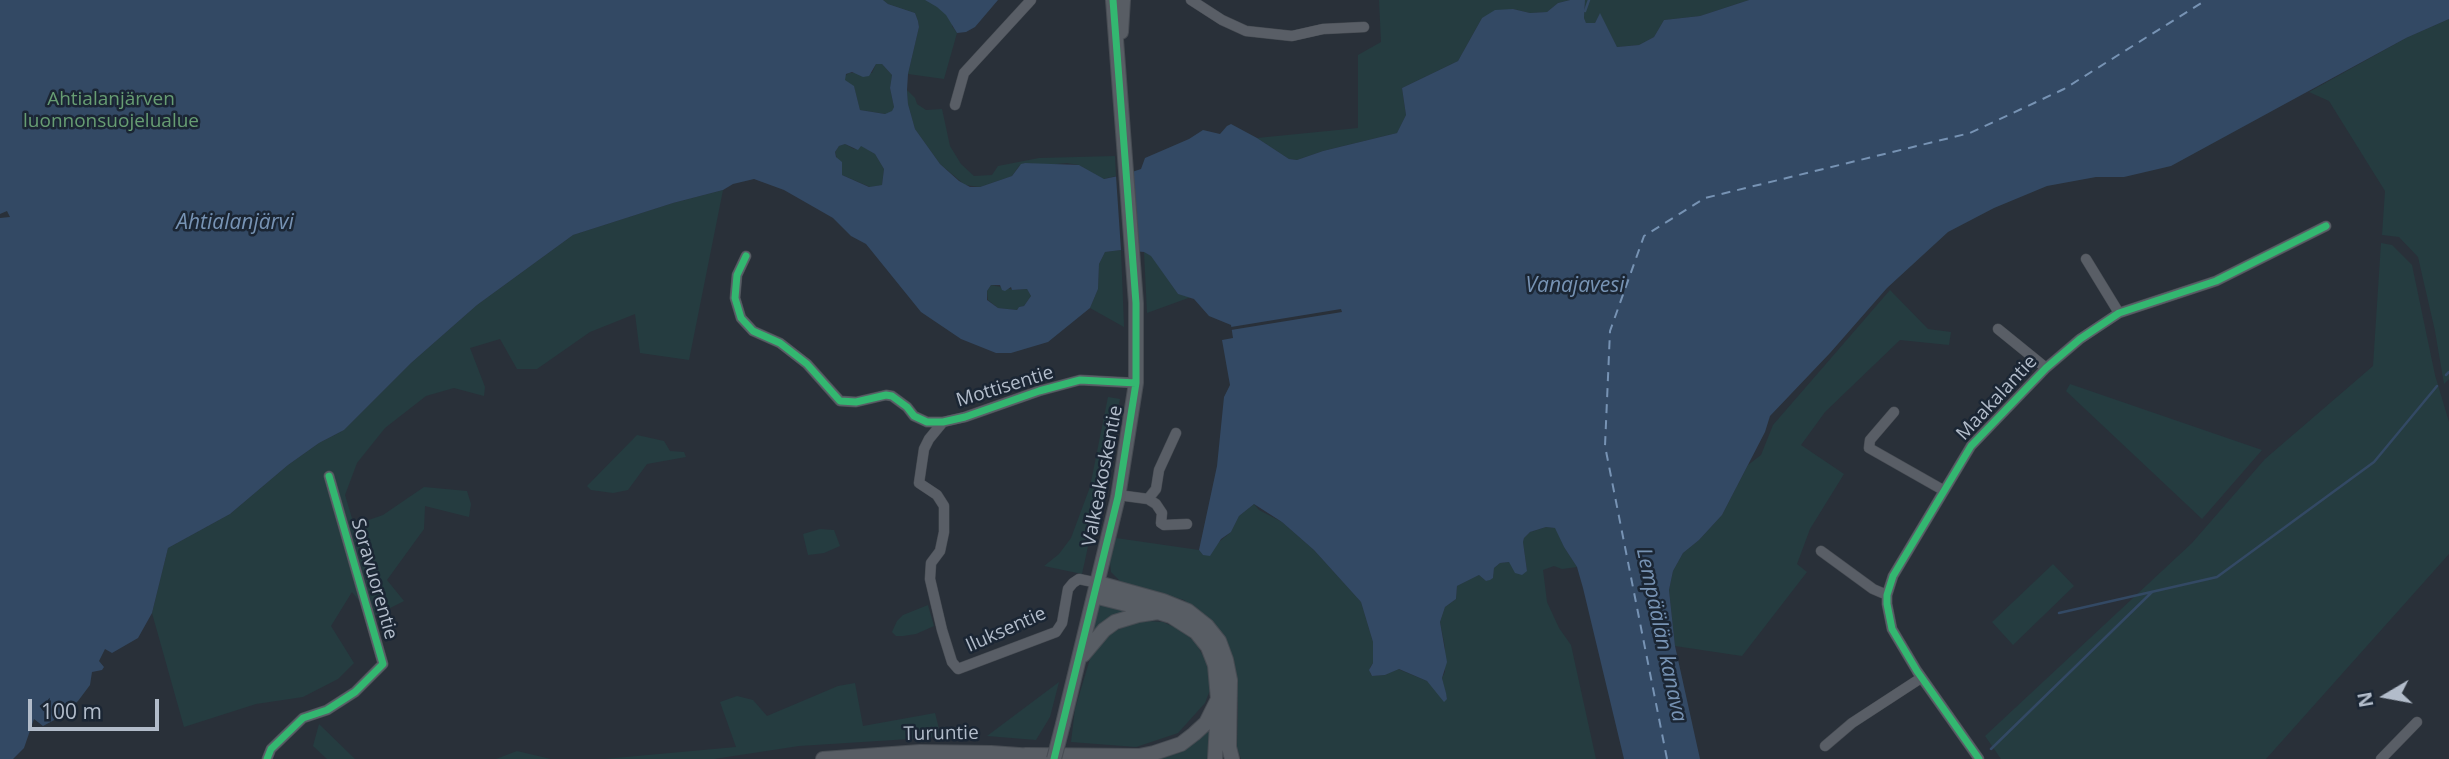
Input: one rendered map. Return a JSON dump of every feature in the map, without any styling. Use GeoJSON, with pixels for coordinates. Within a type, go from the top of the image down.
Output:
{"type":"FeatureCollection","features":[{"type":"Feature","properties":{"kind":"main road","name":"Valkeakoskentie"},"geometry":{"type":"LineString","coordinates":[[1057,759],[1118,495],[1136,383],[1138,352],[1133,261],[1113,0]]}},
{"type":"Feature","properties":{"kind":"main road","name":"Valkeakoskentie"},"geometry":{"type":"LineString","coordinates":[[1117,69],[1123,0]]}},
{"type":"Feature","properties":{"kind":"main road"},"geometry":{"type":"LineString","coordinates":[[1096,589],[1184,622],[1203,640],[1215,666],[1218,699],[1215,759]]}},
{"type":"Feature","properties":{"kind":"main road"},"geometry":{"type":"LineString","coordinates":[[1096,589],[1163,601],[1188,611],[1207,626],[1219,641],[1230,680],[1229,747],[1232,759]]}},
{"type":"Feature","properties":{"kind":"main road"},"geometry":{"type":"LineString","coordinates":[[1079,662],[1098,636],[1115,622],[1158,612]]}},
{"type":"Feature","properties":{"kind":"main road"},"geometry":{"type":"LineString","coordinates":[[1027,755],[1139,756],[1154,753],[1181,744],[1194,734],[1206,723],[1218,699]]}},
{"type":"Feature","properties":{"kind":"main road","name":"Turuntie"},"geometry":{"type":"LineString","coordinates":[[823,759],[920,752],[1027,755],[1057,759]]}},
{"type":"Feature","properties":{"kind":"street"},"geometry":{"type":"LineString","coordinates":[[956,105],[964,73],[1031,0]]}},
{"type":"Feature","properties":{"kind":"street"},"geometry":{"type":"LineString","coordinates":[[1191,0],[1222,20],[1246,31],[1292,36],[1323,29],[1364,27]]}},
{"type":"Feature","properties":{"kind":"street","name":"Maakalantie"},"geometry":{"type":"LineString","coordinates":[[1887,595],[1893,576],[1970,446],[2046,368],[2080,339],[2119,313],[2216,281],[2326,226]]}},
{"type":"Feature","properties":{"kind":"street","name":"Mottisentie"},"geometry":{"type":"LineString","coordinates":[[746,256],[737,275],[735,298],[741,318],[753,331],[780,343],[807,364],[839,401],[856,402],[892,396],[914,416],[928,422],[943,422],[1080,380],[1136,383]]}},
{"type":"Feature","properties":{"kind":"street"},"geometry":{"type":"LineString","coordinates":[[2086,259],[2119,313]]}},
{"type":"Feature","properties":{"kind":"street"},"geometry":{"type":"LineString","coordinates":[[1998,329],[2046,368]]}},
{"type":"Feature","properties":{"kind":"street"},"geometry":{"type":"LineString","coordinates":[[1894,412],[1871,440],[1869,448],[1943,491]]}},
{"type":"Feature","properties":{"kind":"street","name":"Iluksentie"},"geometry":{"type":"LineString","coordinates":[[943,422],[929,439],[925,449],[919,483],[937,495],[944,506],[944,532],[940,551],[931,562],[930,579],[952,662],[958,668],[1056,632],[1062,623],[1068,589],[1073,583],[1079,579],[1096,589]]}},
{"type":"Feature","properties":{"kind":"street"},"geometry":{"type":"LineString","coordinates":[[1148,499],[1156,489],[1159,470],[1176,433]]}},
{"type":"Feature","properties":{"kind":"street","name":"Soravuorentie"},"geometry":{"type":"LineString","coordinates":[[267,759],[271,749],[303,718],[327,710],[355,692],[383,664],[329,476]]}},
{"type":"Feature","properties":{"kind":"street"},"geometry":{"type":"LineString","coordinates":[[1118,495],[1148,499],[1156,504],[1162,513],[1161,523],[1187,524]]}},
{"type":"Feature","properties":{"kind":"street"},"geometry":{"type":"LineString","coordinates":[[1821,551],[1873,589],[1887,595],[1892,629],[1921,677],[1979,759]]}},
{"type":"Feature","properties":{"kind":"street"},"geometry":{"type":"LineString","coordinates":[[1825,746],[1852,723],[1921,677]]}},
{"type":"Feature","properties":{"kind":"street"},"geometry":{"type":"LineString","coordinates":[[2381,759],[2417,722]]}},
{"type":"Feature","properties":{"kind":"green space"},"geometry":{"type":"Polygon","coordinates":[[[883,0],[961,0],[952,26],[957,33],[944,79],[908,74],[918,21],[915,13],[883,0]]]}},
{"type":"Feature","properties":{"kind":"green space"},"geometry":{"type":"Polygon","coordinates":[[[1379,0],[1570,0],[1558,3],[1547,12],[1530,13],[1513,9],[1482,18],[1458,61],[1402,88],[1406,115],[1397,133],[1297,160],[1289,159],[1257,138],[1358,128],[1358,55],[1381,42],[1379,0]]]}},
{"type":"Feature","properties":{"kind":"green space"},"geometry":{"type":"Polygon","coordinates":[[[1585,0],[1749,0],[1700,16],[1664,20],[1654,37],[1639,45],[1617,47],[1600,14],[1595,23],[1586,24],[1585,0]]]}},
{"type":"Feature","properties":{"kind":"green space"},"geometry":{"type":"Polygon","coordinates":[[[2449,19],[2449,379],[2444,384],[2418,257],[2399,237],[2382,235],[2385,191],[2329,101],[2309,92],[2406,38],[2449,19]]]}},
{"type":"Feature","properties":{"kind":"green space"},"geometry":{"type":"Polygon","coordinates":[[[876,64],[882,64],[892,75],[890,88],[894,107],[892,112],[886,114],[860,110],[854,87],[845,81],[845,76],[849,73],[872,73],[876,64]]]}},
{"type":"Feature","properties":{"kind":"green space"},"geometry":{"type":"Polygon","coordinates":[[[907,90],[917,104],[926,110],[942,109],[950,146],[961,164],[974,176],[992,175],[998,166],[1039,158],[1115,156],[1116,176],[1103,179],[1079,165],[1067,163],[1025,163],[1019,166],[1012,176],[980,187],[965,185],[940,164],[915,129],[907,90]]]}},
{"type":"Feature","properties":{"kind":"green space"},"geometry":{"type":"Polygon","coordinates":[[[845,144],[854,149],[861,145],[875,154],[884,169],[882,185],[870,187],[842,175],[835,152],[839,146],[845,144]]]}},
{"type":"Feature","properties":{"kind":"green space"},"geometry":{"type":"Polygon","coordinates":[[[723,190],[689,360],[640,353],[635,314],[590,332],[537,369],[517,369],[500,339],[470,348],[485,387],[484,396],[454,388],[426,396],[385,428],[357,463],[345,495],[354,525],[383,515],[424,487],[467,491],[471,504],[469,517],[425,506],[424,529],[387,580],[404,601],[372,617],[352,592],[331,626],[354,663],[338,679],[303,697],[256,704],[184,727],[152,613],[168,548],[230,514],[288,465],[319,443],[344,430],[411,363],[477,305],[573,235],[723,190]]]}},
{"type":"Feature","properties":{"kind":"green space"},"geometry":{"type":"Polygon","coordinates":[[[2381,243],[2392,245],[2412,265],[2435,375],[2449,422],[2449,554],[2266,759],[2001,759],[1985,736],[2192,543],[2265,459],[2373,366],[2381,243]]]}},
{"type":"Feature","properties":{"kind":"green space"},"geometry":{"type":"Polygon","coordinates":[[[1121,250],[1124,327],[1090,308],[1098,289],[1099,264],[1105,252],[1121,250]]]}},
{"type":"Feature","properties":{"kind":"green space"},"geometry":{"type":"Polygon","coordinates":[[[1144,252],[1152,256],[1178,294],[1191,297],[1147,313],[1144,252]]]}},
{"type":"Feature","properties":{"kind":"green space"},"geometry":{"type":"Polygon","coordinates":[[[991,285],[1015,290],[1027,289],[1031,296],[1024,306],[1017,310],[998,308],[988,300],[987,291],[991,285]]]}},
{"type":"Feature","properties":{"kind":"green space"},"geometry":{"type":"Polygon","coordinates":[[[1890,290],[1928,329],[1951,332],[1949,345],[1900,340],[1825,412],[1801,445],[1844,474],[1810,529],[1797,564],[1807,572],[1742,656],[1675,646],[1669,590],[1673,571],[1683,553],[1722,515],[1748,465],[1761,455],[1773,425],[1890,290]]]}},
{"type":"Feature","properties":{"kind":"green space"},"geometry":{"type":"Polygon","coordinates":[[[2070,384],[2262,450],[2202,519],[2066,391],[2070,384]]]}},
{"type":"Feature","properties":{"kind":"green space"},"geometry":{"type":"Polygon","coordinates":[[[1108,397],[1120,399],[1082,574],[1044,566],[1059,554],[1071,538],[1090,487],[1108,397]]]}},
{"type":"Feature","properties":{"kind":"green space"},"geometry":{"type":"Polygon","coordinates":[[[637,435],[664,441],[670,451],[684,452],[686,457],[647,464],[628,490],[613,493],[591,490],[587,486],[637,435]]]}},
{"type":"Feature","properties":{"kind":"green space"},"geometry":{"type":"Polygon","coordinates":[[[1254,504],[1259,510],[1282,522],[1314,550],[1361,602],[1373,642],[1373,663],[1370,667],[1372,676],[1385,675],[1398,669],[1427,681],[1447,699],[1442,678],[1445,672],[1445,647],[1440,622],[1445,607],[1456,599],[1457,586],[1479,575],[1486,581],[1493,578],[1494,568],[1500,563],[1509,562],[1527,571],[1524,538],[1530,532],[1546,527],[1556,528],[1577,567],[1562,569],[1554,566],[1543,570],[1547,602],[1559,628],[1571,645],[1596,759],[1241,759],[1237,747],[1238,705],[1234,661],[1218,628],[1184,600],[1122,583],[1111,572],[1110,562],[1116,538],[1199,550],[1203,555],[1231,532],[1239,516],[1254,504]]]}},
{"type":"Feature","properties":{"kind":"green space"},"geometry":{"type":"Polygon","coordinates":[[[820,529],[834,530],[840,546],[824,553],[808,555],[803,534],[820,529]]]}},
{"type":"Feature","properties":{"kind":"green space"},"geometry":{"type":"Polygon","coordinates":[[[2053,564],[2074,586],[2013,645],[1992,622],[2053,564]]]}},
{"type":"Feature","properties":{"kind":"green space"},"geometry":{"type":"Polygon","coordinates":[[[1100,601],[1142,611],[1094,635],[1091,633],[1100,601]]]}},
{"type":"Feature","properties":{"kind":"green space"},"geometry":{"type":"Polygon","coordinates":[[[928,605],[934,626],[903,636],[896,636],[892,632],[903,615],[928,605]]]}},
{"type":"Feature","properties":{"kind":"green space"},"geometry":{"type":"Polygon","coordinates":[[[1135,622],[1163,622],[1181,630],[1196,643],[1209,667],[1212,685],[1205,703],[1178,733],[1136,747],[1071,742],[1075,709],[1090,659],[1107,635],[1135,622]]]}},
{"type":"Feature","properties":{"kind":"green space"},"geometry":{"type":"Polygon","coordinates":[[[1059,682],[1050,717],[1036,740],[987,736],[1059,682]]]}},
{"type":"Feature","properties":{"kind":"green space"},"geometry":{"type":"Polygon","coordinates":[[[855,683],[863,726],[935,713],[941,737],[799,746],[714,759],[604,759],[736,747],[720,702],[737,696],[753,700],[767,716],[838,686],[855,683]]]}},
{"type":"Feature","properties":{"kind":"green space"},"geometry":{"type":"Polygon","coordinates":[[[1214,716],[1210,759],[1145,759],[1214,716]]]}},
{"type":"Feature","properties":{"kind":"green space"},"geometry":{"type":"Polygon","coordinates":[[[319,724],[355,759],[327,759],[313,746],[319,724]]]}},
{"type":"Feature","properties":{"kind":"green space"},"geometry":{"type":"Polygon","coordinates":[[[517,751],[551,759],[496,759],[517,751]]]}},
{"type":"Feature","properties":{"kind":"water"},"geometry":{"type":"Polygon","coordinates":[[[0,0],[883,0],[915,13],[918,21],[907,90],[915,129],[940,164],[959,181],[970,187],[980,187],[1012,176],[1021,164],[1025,163],[1079,165],[1104,179],[1123,175],[1141,169],[1145,158],[1203,130],[1220,134],[1231,124],[1289,159],[1297,160],[1397,133],[1406,115],[1402,88],[1458,61],[1482,18],[1495,10],[1547,12],[1558,3],[1570,0],[1585,0],[1586,23],[1595,23],[1600,13],[1617,47],[1639,45],[1654,37],[1664,20],[1700,16],[1749,0],[2449,0],[2449,19],[2406,38],[2171,166],[2124,177],[2096,177],[2047,186],[1994,208],[1948,232],[1887,288],[1770,416],[1765,432],[1722,515],[1683,553],[1673,571],[1669,590],[1675,646],[1700,759],[1624,759],[1577,567],[1555,528],[1546,527],[1530,532],[1524,538],[1527,571],[1522,575],[1515,573],[1509,562],[1500,563],[1494,568],[1493,578],[1490,580],[1486,581],[1479,575],[1457,586],[1456,599],[1445,607],[1440,622],[1447,662],[1442,678],[1447,699],[1444,702],[1427,681],[1399,669],[1385,675],[1372,676],[1369,670],[1373,663],[1373,642],[1361,602],[1314,550],[1282,522],[1254,504],[1239,516],[1231,532],[1221,539],[1210,556],[1203,555],[1199,550],[1217,466],[1224,397],[1230,385],[1222,340],[1233,338],[1231,325],[1209,316],[1194,299],[1178,294],[1151,256],[1144,252],[1121,250],[1105,252],[1099,264],[1098,289],[1090,308],[1048,342],[1011,353],[996,353],[961,339],[921,312],[866,244],[851,236],[833,218],[784,190],[754,179],[573,235],[477,305],[411,363],[344,430],[319,443],[288,465],[230,514],[168,548],[152,613],[138,638],[112,653],[105,649],[99,661],[104,667],[92,672],[90,685],[78,701],[60,717],[43,726],[34,719],[24,748],[13,759],[0,759],[0,218],[10,217],[7,211],[0,214],[0,0]],[[876,64],[869,76],[863,77],[852,72],[846,74],[845,80],[854,86],[860,110],[885,114],[894,107],[890,88],[892,75],[882,64],[876,64]],[[845,144],[839,146],[835,152],[842,162],[842,175],[869,187],[882,185],[884,169],[875,154],[861,146],[858,150],[845,144]],[[991,285],[987,291],[987,300],[998,308],[1017,310],[1024,306],[1031,296],[1027,289],[1012,290],[1011,287],[1005,291],[1000,285],[991,285]]]}},
{"type":"Feature","properties":{"kind":"water"},"geometry":{"type":"Polygon","coordinates":[[[925,0],[998,0],[975,27],[957,33],[946,15],[925,0]]]}},
{"type":"Feature","properties":{"kind":"pier"},"geometry":{"type":"Polygon","coordinates":[[[1131,172],[1139,251],[1121,250],[1116,176],[1131,172]]]}},
{"type":"Feature","properties":{"kind":"pier"},"geometry":{"type":"Polygon","coordinates":[[[1341,309],[1342,312],[1231,330],[1231,327],[1341,309]]]}},
{"type":"Feature","properties":{"kind":"waterway"},"geometry":{"type":"LineString","coordinates":[[1585,11],[1589,0]]}},
{"type":"Feature","properties":{"kind":"waterway"},"geometry":{"type":"LineString","coordinates":[[2446,375],[2449,372]]}},
{"type":"Feature","properties":{"kind":"waterway"},"geometry":{"type":"LineString","coordinates":[[2059,613],[2217,577],[2374,462],[2437,386]]}},
{"type":"Feature","properties":{"kind":"waterway"},"geometry":{"type":"LineString","coordinates":[[1991,749],[2152,592]]}},
{"type":"Feature","properties":{"kind":"ferry route"},"geometry":{"type":"LineString","coordinates":[[1667,759],[1605,446],[1610,331],[1644,236],[1705,198],[1970,133],[2064,89],[2206,0]]}},
{"type":"Feature","properties":{"kind":"cycle path"},"geometry":{"type":"LineString","coordinates":[[1054,759],[1118,497],[1136,383],[1136,303],[1113,0]]}},
{"type":"Feature","properties":{"kind":"cycle path"},"geometry":{"type":"LineString","coordinates":[[1979,759],[1917,671],[1892,629],[1887,604],[1893,576],[1971,446],[2046,368],[2080,339],[2119,313],[2216,281],[2326,226]]}},
{"type":"Feature","properties":{"kind":"cycle path"},"geometry":{"type":"LineString","coordinates":[[746,256],[737,275],[735,298],[741,318],[753,331],[780,343],[807,364],[840,401],[856,402],[892,396],[914,416],[927,422],[943,422],[1080,380],[1136,383]]}},
{"type":"Feature","properties":{"kind":"cycle path"},"geometry":{"type":"LineString","coordinates":[[267,759],[271,749],[303,718],[327,710],[355,692],[383,664],[329,476]]}},
{"type":"Feature","properties":{"kind":"park label","name":"Ahtialanjärven luonnonsuojelualue"},"geometry":{"type":"Point","coordinates":[111,111]}},
{"type":"Feature","properties":{"kind":"water label","name":"Ahtialanjärvi"},"geometry":{"type":"Point","coordinates":[235,223]}},
{"type":"Feature","properties":{"kind":"water label","name":"Vanajavesi"},"geometry":{"type":"Point","coordinates":[1575,286]}},
{"type":"Feature","properties":{"kind":"water label","name":"Lempäälän kanava"},"geometry":{"type":"Point","coordinates":[1661,635]}}]}
